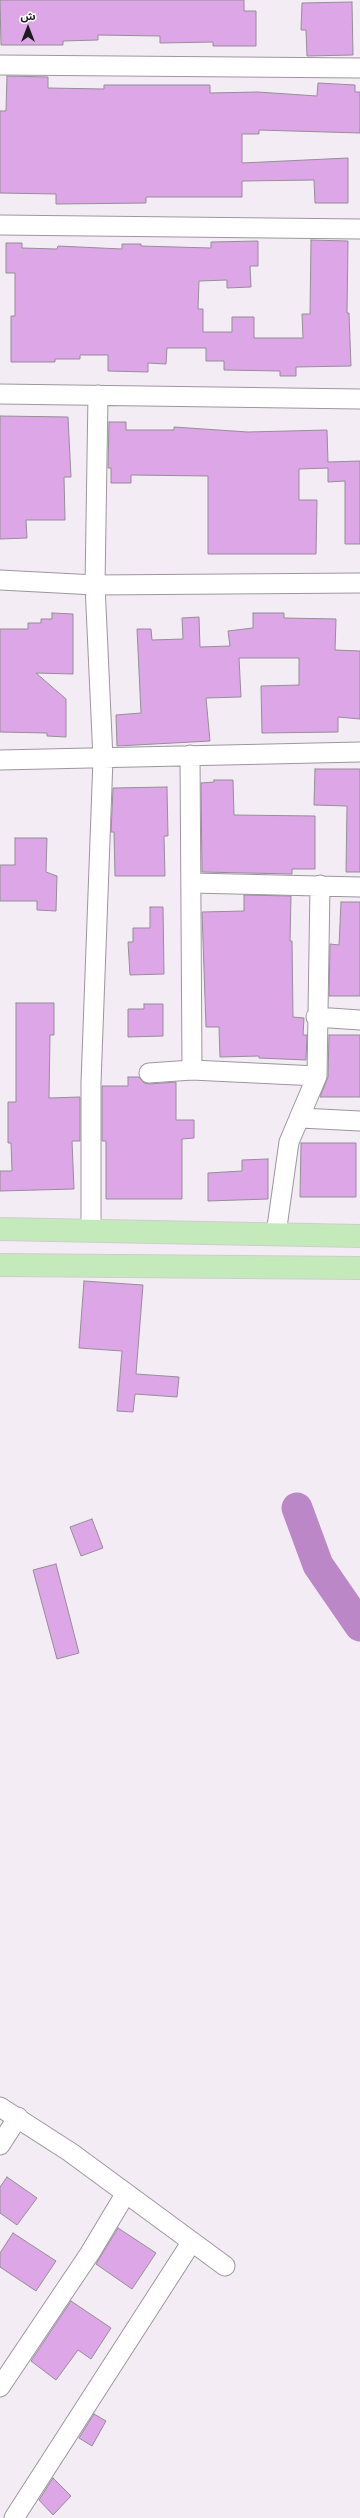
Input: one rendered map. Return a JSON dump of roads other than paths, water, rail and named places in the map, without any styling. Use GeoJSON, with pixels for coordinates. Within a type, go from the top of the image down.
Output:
{"type":"FeatureCollection","features":[{"type":"Feature","properties":{"kind":"main road"},"geometry":{"type":"LineString","coordinates":[[0,1229],[360,1236]]}},
{"type":"Feature","properties":{"kind":"main road"},"geometry":{"type":"LineString","coordinates":[[0,1265],[360,1268]]}},
{"type":"Feature","properties":{"kind":"street"},"geometry":{"type":"LineString","coordinates":[[0,65],[360,68]]}},
{"type":"Feature","properties":{"kind":"street"},"geometry":{"type":"LineString","coordinates":[[0,225],[360,229]]}},
{"type":"Feature","properties":{"kind":"street"},"geometry":{"type":"LineString","coordinates":[[0,394],[360,399]]}},
{"type":"Feature","properties":{"kind":"street"},"geometry":{"type":"LineString","coordinates":[[91,1230],[91,1083],[103,759],[95,585],[98,395]]}},
{"type":"Feature","properties":{"kind":"street"},"geometry":{"type":"LineString","coordinates":[[0,580],[95,585],[360,583]]}},
{"type":"Feature","properties":{"kind":"street"},"geometry":{"type":"LineString","coordinates":[[0,760],[103,759],[190,755],[360,752]]}},
{"type":"Feature","properties":{"kind":"street"},"geometry":{"type":"LineString","coordinates":[[190,755],[192,1070]]}},
{"type":"Feature","properties":{"kind":"street"},"geometry":{"type":"LineString","coordinates":[[192,883],[360,887]]}},
{"type":"Feature","properties":{"kind":"street"},"geometry":{"type":"LineString","coordinates":[[276,1234],[289,1142],[317,1076],[316,1017],[320,885]]}},
{"type":"Feature","properties":{"kind":"street"},"geometry":{"type":"LineString","coordinates":[[316,1017],[360,1020]]}},
{"type":"Feature","properties":{"kind":"street"},"geometry":{"type":"LineString","coordinates":[[149,1073],[192,1070],[317,1076]]}},
{"type":"Feature","properties":{"kind":"street"},"geometry":{"type":"LineString","coordinates":[[300,1118],[360,1121]]}},
{"type":"Feature","properties":{"kind":"street"},"geometry":{"type":"LineString","coordinates":[[0,2107],[18,2117],[126,2193],[191,2243],[225,2266]]}},
{"type":"Feature","properties":{"kind":"street"},"geometry":{"type":"LineString","coordinates":[[0,2145],[18,2117]]}},
{"type":"Feature","properties":{"kind":"street"},"geometry":{"type":"LineString","coordinates":[[0,2387],[90,2253],[126,2193]]}},
{"type":"Feature","properties":{"kind":"street"},"geometry":{"type":"LineString","coordinates":[[14,2518],[191,2243]]}},
{"type":"Feature","properties":{"kind":"waterway"},"geometry":{"type":"LineString","coordinates":[[297,1508],[318,1565],[360,1626]]}}]}
